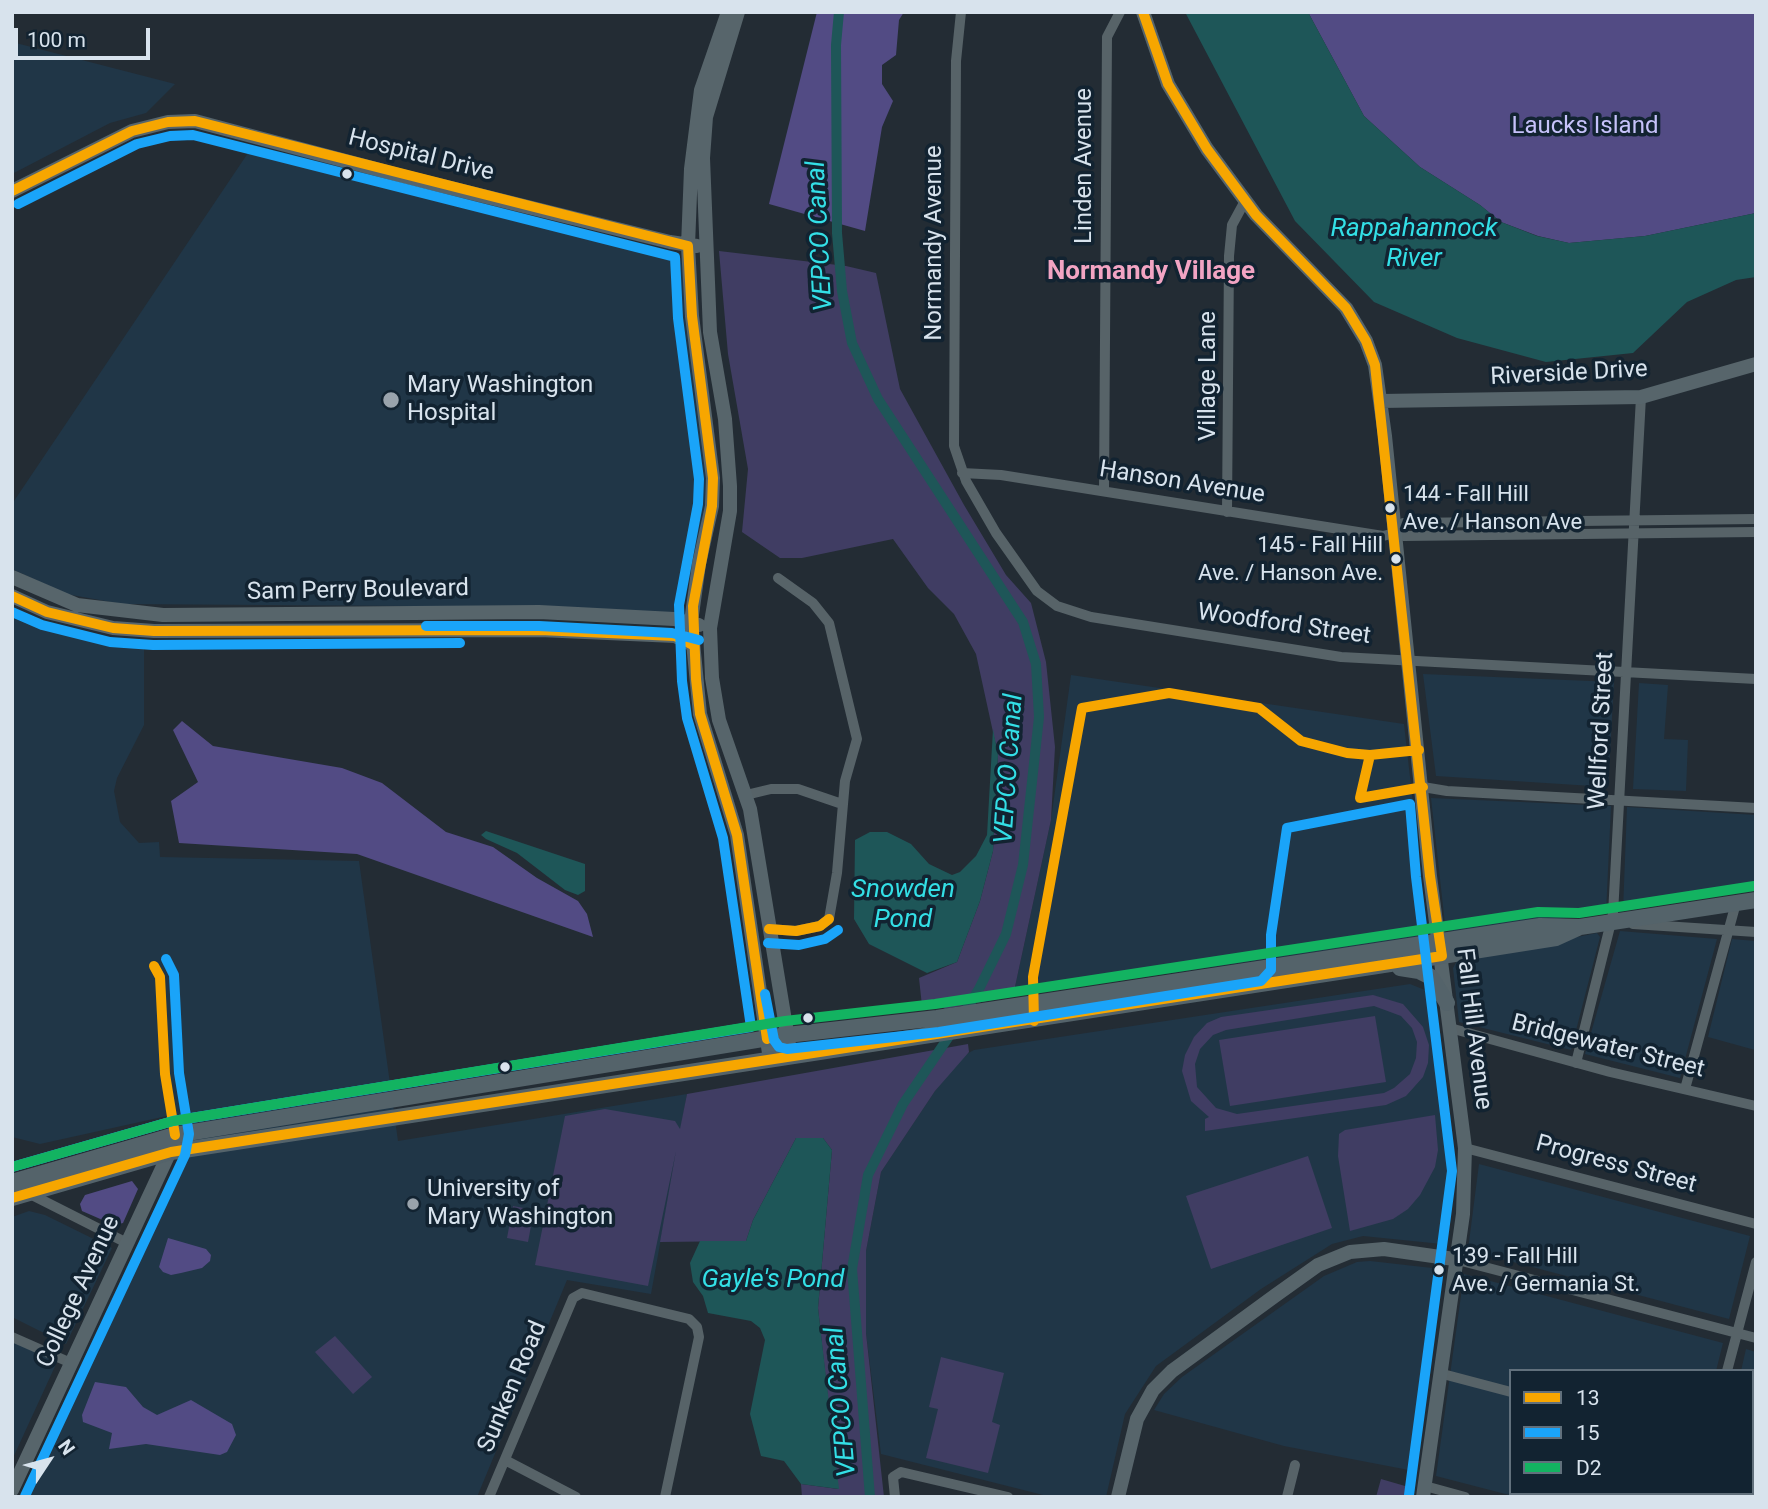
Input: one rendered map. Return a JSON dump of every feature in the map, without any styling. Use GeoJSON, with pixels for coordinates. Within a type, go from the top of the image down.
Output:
{"type":"FeatureCollection","features":[{"type":"Feature","properties":{"kind":"main road"},"geometry":{"type":"LineString","coordinates":[[171,1141],[923,1038],[1377,966],[1553,925],[1580,927],[1756,900]]}},
{"type":"Feature","properties":{"kind":"main road"},"geometry":{"type":"LineString","coordinates":[[16,1190],[171,1141],[787,1035],[937,1018],[1441,949]]}},
{"type":"Feature","properties":{"kind":"main road"},"geometry":{"type":"LineString","coordinates":[[1377,966],[1426,974],[1436,982],[1447,1003]]}},
{"type":"Feature","properties":{"kind":"street"},"geometry":{"type":"LineString","coordinates":[[728,12],[702,86],[695,117],[688,246],[692,316],[713,478],[712,506],[699,564],[691,622],[700,714],[737,835],[770,1060]]}},
{"type":"Feature","properties":{"kind":"street"},"geometry":{"type":"LineString","coordinates":[[738,12],[706,117],[703,158],[710,332],[725,419],[730,485],[728,523],[710,628],[712,678],[719,720],[746,795],[791,1057]]}},
{"type":"Feature","properties":{"kind":"street","name":"Normandy Avenue"},"geometry":{"type":"LineString","coordinates":[[961,12],[956,61],[954,446],[962,473]]}},
{"type":"Feature","properties":{"kind":"street","name":"Linden Avenue"},"geometry":{"type":"LineString","coordinates":[[1104,491],[1107,37],[1120,12]]}},
{"type":"Feature","properties":{"kind":"street","name":"Fall Hill Avenue"},"geometry":{"type":"LineString","coordinates":[[1143,12],[1165,75],[1184,113],[1245,201],[1346,308],[1366,341],[1375,365],[1465,1148],[1465,1195],[1454,1259],[1424,1491]]}},
{"type":"Feature","properties":{"kind":"street","name":"Hospital Drive"},"geometry":{"type":"LineString","coordinates":[[12,191],[132,131],[168,122],[195,121],[406,177],[688,246],[707,247]]}},
{"type":"Feature","properties":{"kind":"street","name":"Village Lane"},"geometry":{"type":"LineString","coordinates":[[1227,512],[1229,256],[1232,225],[1245,201]]}},
{"type":"Feature","properties":{"kind":"street","name":"Riverside Drive"},"geometry":{"type":"LineString","coordinates":[[1381,401],[1642,397],[1756,364]]}},
{"type":"Feature","properties":{"kind":"street","name":"Wellford Street"},"geometry":{"type":"LineString","coordinates":[[1576,1063],[1612,923],[1642,397]]}},
{"type":"Feature","properties":{"kind":"street","name":"Hanson Avenue"},"geometry":{"type":"LineString","coordinates":[[962,473],[1001,475],[1383,536],[1395,533],[1405,536],[1756,532]]}},
{"type":"Feature","properties":{"kind":"street","name":"Woodford Street"},"geometry":{"type":"LineString","coordinates":[[962,473],[1027,581],[1057,606],[1106,620],[1341,657],[1756,679]]}},
{"type":"Feature","properties":{"kind":"street","name":"Hanson Avenue"},"geometry":{"type":"LineString","coordinates":[[1395,533],[1403,523],[1756,519]]}},
{"type":"Feature","properties":{"kind":"street","name":"Sam Perry Boulevard"},"geometry":{"type":"LineString","coordinates":[[12,577],[77,605],[163,615],[539,612],[674,619],[710,628]]}},
{"type":"Feature","properties":{"kind":"street"},"geometry":{"type":"LineString","coordinates":[[769,929],[796,931],[820,926],[829,919],[837,873],[842,804],[848,769],[855,751],[857,727],[836,641],[823,614],[778,578]]}},
{"type":"Feature","properties":{"kind":"street","name":"Sam Perry Boulevard"},"geometry":{"type":"LineString","coordinates":[[12,596],[47,612],[89,624],[127,629],[540,630],[675,636],[693,645]]}},
{"type":"Feature","properties":{"kind":"street"},"geometry":{"type":"LineString","coordinates":[[1423,787],[1447,791],[1756,808]]}},
{"type":"Feature","properties":{"kind":"street"},"geometry":{"type":"LineString","coordinates":[[746,795],[771,789],[798,789],[842,804]]}},
{"type":"Feature","properties":{"kind":"street"},"geometry":{"type":"LineString","coordinates":[[1685,1089],[1736,904]]}},
{"type":"Feature","properties":{"kind":"street"},"geometry":{"type":"LineString","coordinates":[[1612,923],[1756,932]]}},
{"type":"Feature","properties":{"kind":"street","name":"Bridgewater Street"},"geometry":{"type":"LineString","coordinates":[[1450,1028],[1576,1063],[1756,1106]]}},
{"type":"Feature","properties":{"kind":"street","name":"College Avenue"},"geometry":{"type":"LineString","coordinates":[[13,1485],[127,1243],[171,1141]]}},
{"type":"Feature","properties":{"kind":"street","name":"Progress Street"},"geometry":{"type":"LineString","coordinates":[[1465,1148],[1756,1224]]}},
{"type":"Feature","properties":{"kind":"street"},"geometry":{"type":"LineString","coordinates":[[16,1190],[127,1243]]}},
{"type":"Feature","properties":{"kind":"street"},"geometry":{"type":"LineString","coordinates":[[1118,1497],[1137,1419],[1153,1390],[1172,1371],[1318,1265],[1350,1252],[1384,1249],[1454,1259],[1756,1338]]}},
{"type":"Feature","properties":{"kind":"street"},"geometry":{"type":"LineString","coordinates":[[1728,1369],[1756,1262]]}},
{"type":"Feature","properties":{"kind":"street","name":"Sunken Road"},"geometry":{"type":"LineString","coordinates":[[489,1497],[577,1295],[586,1293],[689,1319],[697,1327],[699,1337],[666,1497]]}},
{"type":"Feature","properties":{"kind":"street"},"geometry":{"type":"LineString","coordinates":[[12,1337],[71,1363]]}},
{"type":"Feature","properties":{"kind":"street"},"geometry":{"type":"LineString","coordinates":[[1440,1373],[1509,1391]]}},
{"type":"Feature","properties":{"kind":"street"},"geometry":{"type":"LineString","coordinates":[[505,1460],[576,1497]]}},
{"type":"Feature","properties":{"kind":"street"},"geometry":{"type":"LineString","coordinates":[[1287,1497],[1295,1465]]}},
{"type":"Feature","properties":{"kind":"street"},"geometry":{"type":"LineString","coordinates":[[895,1497],[893,1477],[898,1472],[1008,1497]]}},
{"type":"Feature","properties":{"kind":"street"},"geometry":{"type":"LineString","coordinates":[[1424,1491],[1465,1497]]}},
{"type":"Feature","properties":{"kind":"shaded area"},"geometry":{"type":"Polygon","coordinates":[[[12,42],[175,84],[146,113],[110,123],[12,174],[12,42]]]}},
{"type":"Feature","properties":{"kind":"shaded area","name":"Mary Washington Hospital"},"geometry":{"type":"Polygon","coordinates":[[[248,153],[304,155],[664,251],[681,258],[706,447],[708,500],[683,609],[676,613],[409,606],[122,604],[66,594],[12,569],[12,504],[248,153]]]}},
{"type":"Feature","properties":{"kind":"shaded area"},"geometry":{"type":"Polygon","coordinates":[[[719,251],[846,266],[876,273],[900,389],[1006,575],[1031,603],[1046,662],[1055,747],[1051,820],[1013,996],[945,1009],[939,1004],[922,1006],[919,978],[957,962],[980,901],[993,851],[998,755],[976,654],[954,614],[928,588],[893,539],[802,558],[780,558],[742,532],[748,469],[728,354],[719,251]]]}},
{"type":"Feature","properties":{"kind":"shaded area","name":"University of Mary Washington"},"geometry":{"type":"Polygon","coordinates":[[[12,613],[39,626],[82,637],[144,643],[144,725],[117,778],[114,791],[120,822],[139,843],[159,842],[160,857],[359,861],[398,1141],[687,1094],[651,1294],[567,1280],[477,1497],[21,1497],[176,1167],[184,1162],[176,1114],[40,1144],[12,1137],[12,613]]]}},
{"type":"Feature","properties":{"kind":"shaded area"},"geometry":{"type":"Polygon","coordinates":[[[1423,674],[1614,682],[1608,787],[1436,776],[1423,674]]]}},
{"type":"Feature","properties":{"kind":"shaded area"},"geometry":{"type":"Polygon","coordinates":[[[1071,675],[1404,724],[1428,936],[1013,996],[1051,820],[1071,675]]]}},
{"type":"Feature","properties":{"kind":"shaded area"},"geometry":{"type":"Polygon","coordinates":[[[1639,683],[1668,685],[1664,739],[1688,740],[1686,791],[1633,789],[1639,683]]]}},
{"type":"Feature","properties":{"kind":"shaded area"},"geometry":{"type":"Polygon","coordinates":[[[1431,798],[1611,806],[1606,913],[1454,932],[1449,930],[1445,924],[1431,798]]]}},
{"type":"Feature","properties":{"kind":"shaded area"},"geometry":{"type":"Polygon","coordinates":[[[1627,807],[1756,815],[1756,890],[1623,911],[1627,807]]]}},
{"type":"Feature","properties":{"kind":"shaded area"},"geometry":{"type":"Polygon","coordinates":[[[1620,931],[1717,939],[1680,1078],[1585,1054],[1620,931]]]}},
{"type":"Feature","properties":{"kind":"shaded area"},"geometry":{"type":"Polygon","coordinates":[[[1597,933],[1600,937],[1571,1050],[1459,1022],[1453,968],[1457,961],[1597,933]]]}},
{"type":"Feature","properties":{"kind":"shaded area"},"geometry":{"type":"Polygon","coordinates":[[[1732,939],[1756,941],[1755,1050],[1708,1037],[1732,939]]]}},
{"type":"Feature","properties":{"kind":"shaded area"},"geometry":{"type":"Polygon","coordinates":[[[1410,984],[1425,990],[1434,1008],[1450,1165],[1442,1244],[1363,1236],[1332,1244],[1261,1289],[1156,1366],[1125,1414],[1106,1497],[1051,1497],[881,1454],[866,1333],[866,1251],[881,1172],[935,1091],[963,1056],[974,1050],[1410,984]]]}},
{"type":"Feature","properties":{"kind":"shaded area"},"geometry":{"type":"Polygon","coordinates":[[[1373,995],[1403,1004],[1423,1027],[1429,1045],[1428,1063],[1423,1077],[1406,1096],[1386,1105],[1205,1131],[1205,1119],[1209,1117],[1191,1101],[1182,1071],[1185,1055],[1194,1037],[1207,1023],[1221,1017],[1373,995]],[[1374,1006],[1226,1030],[1213,1035],[1200,1049],[1195,1064],[1197,1087],[1216,1108],[1237,1114],[1384,1093],[1410,1074],[1416,1058],[1417,1042],[1412,1028],[1401,1016],[1374,1006]]]}},
{"type":"Feature","properties":{"kind":"shaded area"},"geometry":{"type":"Polygon","coordinates":[[[1375,1016],[1386,1082],[1230,1106],[1219,1040],[1375,1016]]]}},
{"type":"Feature","properties":{"kind":"shaded area"},"geometry":{"type":"Polygon","coordinates":[[[968,1044],[969,1052],[935,1091],[881,1172],[866,1251],[866,1333],[884,1497],[802,1497],[801,1484],[838,1489],[818,1308],[832,1150],[823,1138],[796,1138],[753,1220],[746,1241],[660,1242],[676,1151],[648,1286],[535,1265],[565,1116],[605,1109],[675,1121],[680,1129],[687,1094],[968,1044]]]}},
{"type":"Feature","properties":{"kind":"shaded area"},"geometry":{"type":"Polygon","coordinates":[[[1435,1115],[1438,1150],[1435,1167],[1420,1195],[1408,1209],[1393,1219],[1350,1231],[1338,1156],[1339,1134],[1345,1130],[1435,1115]]]}},
{"type":"Feature","properties":{"kind":"shaded area"},"geometry":{"type":"Polygon","coordinates":[[[1308,1156],[1332,1228],[1211,1269],[1186,1196],[1308,1156]]]}},
{"type":"Feature","properties":{"kind":"shaded area"},"geometry":{"type":"Polygon","coordinates":[[[1479,1164],[1750,1236],[1729,1319],[1468,1250],[1479,1164]]]}},
{"type":"Feature","properties":{"kind":"shaded area"},"geometry":{"type":"Polygon","coordinates":[[[513,1206],[534,1210],[528,1242],[507,1238],[513,1206]]]}},
{"type":"Feature","properties":{"kind":"shaded area"},"geometry":{"type":"Polygon","coordinates":[[[29,1211],[45,1215],[112,1248],[66,1344],[12,1317],[12,1217],[29,1211]]]}},
{"type":"Feature","properties":{"kind":"shaded area"},"geometry":{"type":"Polygon","coordinates":[[[1357,1262],[1441,1269],[1414,1471],[1284,1446],[1154,1410],[1164,1394],[1182,1377],[1324,1276],[1357,1262]]]}},
{"type":"Feature","properties":{"kind":"shaded area"},"geometry":{"type":"Polygon","coordinates":[[[1464,1274],[1723,1343],[1716,1369],[1509,1369],[1509,1495],[1436,1476],[1464,1274]]]}},
{"type":"Feature","properties":{"kind":"shaded area"},"geometry":{"type":"Polygon","coordinates":[[[335,1336],[372,1377],[353,1394],[315,1352],[335,1336]]]}},
{"type":"Feature","properties":{"kind":"shaded area"},"geometry":{"type":"Polygon","coordinates":[[[12,1341],[57,1362],[12,1460],[12,1341]]]}},
{"type":"Feature","properties":{"kind":"shaded area"},"geometry":{"type":"Polygon","coordinates":[[[1746,1349],[1756,1352],[1756,1497],[1708,1497],[1754,1495],[1754,1369],[1741,1369],[1746,1349]]]}},
{"type":"Feature","properties":{"kind":"shaded area"},"geometry":{"type":"Polygon","coordinates":[[[941,1357],[1004,1373],[992,1422],[1000,1425],[988,1473],[926,1458],[938,1409],[929,1407],[941,1357]]]}},
{"type":"Feature","properties":{"kind":"shaded area"},"geometry":{"type":"Polygon","coordinates":[[[1381,1479],[1412,1488],[1411,1497],[1376,1497],[1381,1479]]]}},
{"type":"Feature","properties":{"kind":"shaded area"},"geometry":{"type":"Polygon","coordinates":[[[1509,1495],[1682,1495],[1681,1497],[1509,1495]]]}},
{"type":"Feature","properties":{"kind":"green space"},"geometry":{"type":"Polygon","coordinates":[[[817,12],[904,12],[899,20],[896,55],[882,65],[882,84],[893,101],[882,127],[865,231],[769,204],[817,12]]]}},
{"type":"Feature","properties":{"kind":"green space","name":"Laucks Island"},"geometry":{"type":"Polygon","coordinates":[[[1308,12],[1756,12],[1756,213],[1645,236],[1569,243],[1538,236],[1501,222],[1480,205],[1420,167],[1364,116],[1308,12]]]}},
{"type":"Feature","properties":{"kind":"green space"},"geometry":{"type":"Polygon","coordinates":[[[182,721],[213,746],[342,768],[382,783],[446,832],[493,847],[537,878],[578,901],[587,914],[593,937],[357,854],[179,843],[171,801],[198,782],[173,730],[182,721]]]}},
{"type":"Feature","properties":{"kind":"green space"},"geometry":{"type":"Polygon","coordinates":[[[132,1181],[138,1189],[123,1223],[114,1225],[82,1211],[80,1204],[85,1195],[132,1181]]]}},
{"type":"Feature","properties":{"kind":"green space"},"geometry":{"type":"Polygon","coordinates":[[[168,1238],[206,1249],[211,1255],[210,1261],[202,1268],[181,1273],[171,1275],[163,1272],[159,1267],[168,1238]]]}},
{"type":"Feature","properties":{"kind":"green space"},"geometry":{"type":"Polygon","coordinates":[[[95,1382],[126,1387],[143,1407],[157,1415],[191,1400],[232,1424],[236,1435],[227,1452],[220,1455],[146,1444],[109,1449],[112,1433],[83,1422],[82,1415],[95,1382]]]}},
{"type":"Feature","properties":{"kind":"water","name":"Rappahannock River"},"geometry":{"type":"Polygon","coordinates":[[[1185,12],[1308,12],[1364,116],[1420,167],[1480,205],[1501,222],[1537,236],[1569,243],[1645,236],[1756,213],[1756,277],[1736,280],[1687,302],[1633,353],[1546,362],[1457,338],[1374,302],[1295,221],[1185,12]]]}},
{"type":"Feature","properties":{"kind":"water","name":"Snowden Pond"},"geometry":{"type":"Polygon","coordinates":[[[993,729],[998,755],[993,851],[980,901],[957,962],[927,973],[869,944],[854,919],[855,840],[870,832],[887,832],[911,844],[929,864],[952,875],[960,872],[976,856],[987,835],[993,729]]]}},
{"type":"Feature","properties":{"kind":"water"},"geometry":{"type":"Polygon","coordinates":[[[486,831],[585,864],[585,891],[578,895],[565,890],[517,853],[486,839],[481,835],[486,831]]]}},
{"type":"Feature","properties":{"kind":"water","name":"Gayle's Pond"},"geometry":{"type":"Polygon","coordinates":[[[796,1138],[823,1138],[832,1150],[818,1308],[839,1489],[801,1484],[784,1461],[761,1456],[750,1414],[765,1340],[760,1328],[751,1321],[708,1313],[703,1296],[693,1282],[690,1263],[700,1241],[746,1241],[753,1220],[796,1138]]]}},
{"type":"Feature","properties":{"kind":"waterway","name":"VEPCO Canal"},"geometry":{"type":"LineString","coordinates":[[839,12],[836,45],[837,233],[842,291],[852,343],[878,399],[1023,622],[1036,664],[1039,717],[1023,865],[1006,934],[979,989],[962,1016]]}},
{"type":"Feature","properties":{"kind":"waterway","name":"VEPCO Canal"},"geometry":{"type":"LineString","coordinates":[[870,1497],[852,1269],[868,1175],[903,1104],[952,1032]]}},
{"type":"Feature","properties":{"kind":"transit line","name":"13"},"geometry":{"type":"LineString","coordinates":[[12,1198],[171,1152],[1442,956],[1430,876],[1375,365],[1366,341],[1346,308],[1256,215],[1207,149],[1168,84],[1143,12]]}},
{"type":"Feature","properties":{"kind":"transit line","name":"13"},"geometry":{"type":"LineString","coordinates":[[12,191],[132,131],[168,122],[195,121],[688,246],[692,316],[713,478],[712,506],[693,606],[696,679],[700,714],[737,835],[767,1039]]}},
{"type":"Feature","properties":{"kind":"transit line","name":"15"},"geometry":{"type":"LineString","coordinates":[[12,1167],[173,1121],[751,1027],[723,838],[687,718],[682,681],[679,605],[698,504],[699,479],[678,318],[675,257],[193,135],[170,136],[137,144],[18,204]]}},
{"type":"Feature","properties":{"kind":"transit line","name":"13"},"geometry":{"type":"LineString","coordinates":[[12,596],[47,612],[113,628],[154,631],[540,630],[675,636],[693,645]]}},
{"type":"Feature","properties":{"kind":"transit line","name":"15"},"geometry":{"type":"LineString","coordinates":[[12,612],[42,625],[110,642],[153,645],[460,643]]}},
{"type":"Feature","properties":{"kind":"transit line","name":"15"},"geometry":{"type":"LineString","coordinates":[[426,626],[539,626],[672,633],[699,640]]}},
{"type":"Feature","properties":{"kind":"transit line","name":"13"},"geometry":{"type":"LineString","coordinates":[[1034,1021],[1033,977],[1082,708],[1169,693],[1259,708],[1301,741],[1347,753],[1370,755],[1419,750]]}},
{"type":"Feature","properties":{"kind":"transit line","name":"13"},"geometry":{"type":"LineString","coordinates":[[1370,755],[1360,798],[1423,787]]}},
{"type":"Feature","properties":{"kind":"transit line","name":"15"},"geometry":{"type":"LineString","coordinates":[[765,994],[774,1040],[779,1047],[787,1049],[939,1032],[1261,981],[1271,970],[1271,935],[1287,828],[1410,804],[1416,877],[1452,1171],[1409,1495]]}},
{"type":"Feature","properties":{"kind":"transit line","name":"D2"},"geometry":{"type":"LineString","coordinates":[[12,1167],[173,1121],[785,1021],[935,1004],[1538,912],[1579,913],[1754,886]]}},
{"type":"Feature","properties":{"kind":"transit line","name":"13"},"geometry":{"type":"LineString","coordinates":[[769,929],[796,931],[820,926],[829,919]]}},
{"type":"Feature","properties":{"kind":"transit line","name":"15"},"geometry":{"type":"LineString","coordinates":[[768,943],[799,945],[825,939],[838,930]]}},
{"type":"Feature","properties":{"kind":"transit line","name":"15"},"geometry":{"type":"LineString","coordinates":[[25,1496],[185,1155],[189,1134],[179,1073],[174,975],[166,959]]}},
{"type":"Feature","properties":{"kind":"transit line","name":"13"},"geometry":{"type":"LineString","coordinates":[[154,966],[160,977],[165,1074],[175,1135]]}},
{"type":"Feature","properties":{"kind":"place","name":"Mary Washington Hospital"},"geometry":{"type":"Point","coordinates":[391,400]}},
{"type":"Feature","properties":{"kind":"place","name":"144 - Fall Hill Ave. / Hanson Ave"},"geometry":{"type":"Point","coordinates":[1390,508]}},
{"type":"Feature","properties":{"kind":"place","name":"145 - Fall Hill Ave. / Hanson Ave."},"geometry":{"type":"Point","coordinates":[1396,559]}},
{"type":"Feature","properties":{"kind":"place","name":"University of Mary Washington"},"geometry":{"type":"Point","coordinates":[413,1204]}},
{"type":"Feature","properties":{"kind":"place","name":"139 - Fall Hill Ave. / Germania St."},"geometry":{"type":"Point","coordinates":[1439,1270]}},
{"type":"Feature","properties":{"kind":"district","name":"Normandy Village"},"geometry":{"type":"Point","coordinates":[1151,272]}}]}
